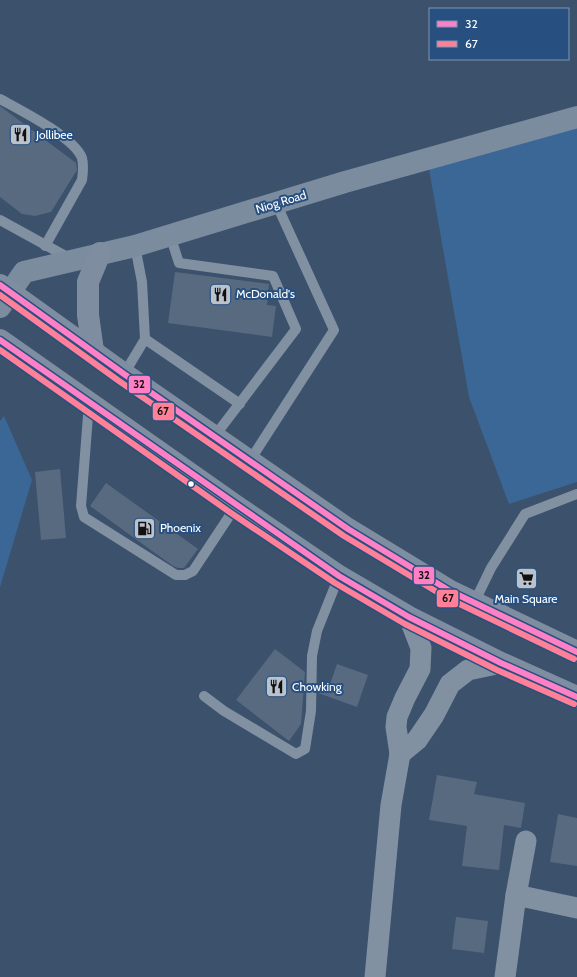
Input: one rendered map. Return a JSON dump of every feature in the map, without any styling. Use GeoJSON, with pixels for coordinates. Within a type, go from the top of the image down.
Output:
{"type":"FeatureCollection","features":[{"type":"Feature","properties":{"kind":"main road"},"geometry":{"type":"LineString","coordinates":[[93,351],[88,315],[88,282],[100,253]]}},
{"type":"Feature","properties":{"kind":"main road"},"geometry":{"type":"LineString","coordinates":[[3,294],[93,351],[249,462],[348,529],[474,603],[577,652]]}},
{"type":"Feature","properties":{"kind":"main road"},"geometry":{"type":"LineString","coordinates":[[0,340],[236,506],[339,576],[409,617],[501,663],[577,697]]}},
{"type":"Feature","properties":{"kind":"street","name":"Niog Road"},"geometry":{"type":"LineString","coordinates":[[3,294],[24,272],[135,246],[276,203],[577,117]]}},
{"type":"Feature","properties":{"kind":"street"},"geometry":{"type":"LineString","coordinates":[[375,977],[391,805],[400,754],[396,728],[397,717],[404,698],[420,669],[421,648],[409,617]]}},
{"type":"Feature","properties":{"kind":"street"},"geometry":{"type":"LineString","coordinates":[[400,754],[416,740],[434,715],[450,684],[468,670],[501,663]]}},
{"type":"Feature","properties":{"kind":"street"},"geometry":{"type":"LineString","coordinates":[[505,977],[516,895],[526,841]]}},
{"type":"Feature","properties":{"kind":"street"},"geometry":{"type":"LineString","coordinates":[[516,895],[577,908]]}},
{"type":"Feature","properties":{"kind":"lane"},"geometry":{"type":"LineString","coordinates":[[0,99],[24,112],[69,141],[82,158],[84,170],[82,180],[45,246]]}},
{"type":"Feature","properties":{"kind":"lane"},"geometry":{"type":"LineString","coordinates":[[249,462],[334,330],[276,203]]}},
{"type":"Feature","properties":{"kind":"lane"},"geometry":{"type":"LineString","coordinates":[[0,220],[72,260]]}},
{"type":"Feature","properties":{"kind":"lane"},"geometry":{"type":"LineString","coordinates":[[170,236],[179,263],[273,276],[296,329],[214,437]]}},
{"type":"Feature","properties":{"kind":"lane"},"geometry":{"type":"LineString","coordinates":[[124,374],[145,339],[142,282],[135,246]]}},
{"type":"Feature","properties":{"kind":"lane"},"geometry":{"type":"LineString","coordinates":[[145,339],[240,404]]}},
{"type":"Feature","properties":{"kind":"lane"},"geometry":{"type":"LineString","coordinates":[[89,403],[82,506],[84,516],[176,575],[185,575],[193,570],[236,506]]}},
{"type":"Feature","properties":{"kind":"lane"},"geometry":{"type":"LineString","coordinates":[[474,603],[491,568],[525,514],[577,494]]}},
{"type":"Feature","properties":{"kind":"lane"},"geometry":{"type":"LineString","coordinates":[[204,696],[224,711],[296,754],[306,749],[311,711],[312,656],[317,631],[339,576]]}},
{"type":"Feature","properties":{"kind":"shaded area"},"geometry":{"type":"Polygon","coordinates":[[[577,125],[577,482],[509,504],[469,397],[429,169],[577,125]]]}},
{"type":"Feature","properties":{"kind":"shaded area"},"geometry":{"type":"Polygon","coordinates":[[[4,416],[32,480],[0,587],[0,421],[4,416]]]}},
{"type":"Feature","properties":{"kind":"building","name":"Jollibee"},"geometry":{"type":"Polygon","coordinates":[[[0,106],[76,163],[77,170],[51,212],[35,216],[22,214],[0,197],[0,106]]]}},
{"type":"Feature","properties":{"kind":"building","name":"McDonald's"},"geometry":{"type":"Polygon","coordinates":[[[175,272],[269,284],[267,305],[276,306],[272,337],[168,323],[175,272]]]}},
{"type":"Feature","properties":{"kind":"building"},"geometry":{"type":"Polygon","coordinates":[[[60,469],[66,538],[41,540],[35,472],[60,469]]]}},
{"type":"Feature","properties":{"kind":"building","name":"Phoenix"},"geometry":{"type":"Polygon","coordinates":[[[106,483],[198,549],[184,568],[173,566],[90,506],[106,483]]]}},
{"type":"Feature","properties":{"kind":"building","name":"Chowking"},"geometry":{"type":"Polygon","coordinates":[[[275,649],[305,672],[301,724],[289,741],[236,700],[275,649]]]}},
{"type":"Feature","properties":{"kind":"building"},"geometry":{"type":"Polygon","coordinates":[[[337,664],[368,675],[357,707],[318,693],[318,682],[328,690],[337,664]]]}},
{"type":"Feature","properties":{"kind":"building"},"geometry":{"type":"Polygon","coordinates":[[[437,775],[477,782],[474,794],[525,803],[521,828],[504,825],[499,870],[462,866],[467,826],[429,820],[437,775]]]}},
{"type":"Feature","properties":{"kind":"building"},"geometry":{"type":"Polygon","coordinates":[[[558,814],[577,818],[577,866],[550,862],[558,814]]]}},
{"type":"Feature","properties":{"kind":"building"},"geometry":{"type":"Polygon","coordinates":[[[456,917],[488,921],[484,953],[452,949],[456,917]]]}},
{"type":"Feature","properties":{"kind":"transit line","name":"32"},"geometry":{"type":"LineString","coordinates":[[0,285],[124,374],[348,529],[450,591],[577,652]]}},
{"type":"Feature","properties":{"kind":"transit line","name":"67"},"geometry":{"type":"LineString","coordinates":[[0,295],[119,381],[344,536],[447,598],[574,659]]}},
{"type":"Feature","properties":{"kind":"transit line","name":"32"},"geometry":{"type":"LineString","coordinates":[[0,340],[339,576],[409,617],[501,663],[577,697]]}},
{"type":"Feature","properties":{"kind":"transit line","name":"67"},"geometry":{"type":"LineString","coordinates":[[0,350],[231,513],[335,583],[405,624],[497,670],[574,704]]}},
{"type":"Feature","properties":{"kind":"place","name":"Jollibee"},"geometry":{"type":"Point","coordinates":[20,135]}},
{"type":"Feature","properties":{"kind":"place","name":"McDonald's"},"geometry":{"type":"Point","coordinates":[220,294]}},
{"type":"Feature","properties":{"kind":"place","name":"Phoenix"},"geometry":{"type":"Point","coordinates":[144,528]}},
{"type":"Feature","properties":{"kind":"place","name":"Main Square"},"geometry":{"type":"Point","coordinates":[526,578]}},
{"type":"Feature","properties":{"kind":"place","name":"Chowking"},"geometry":{"type":"Point","coordinates":[276,687]}}]}
